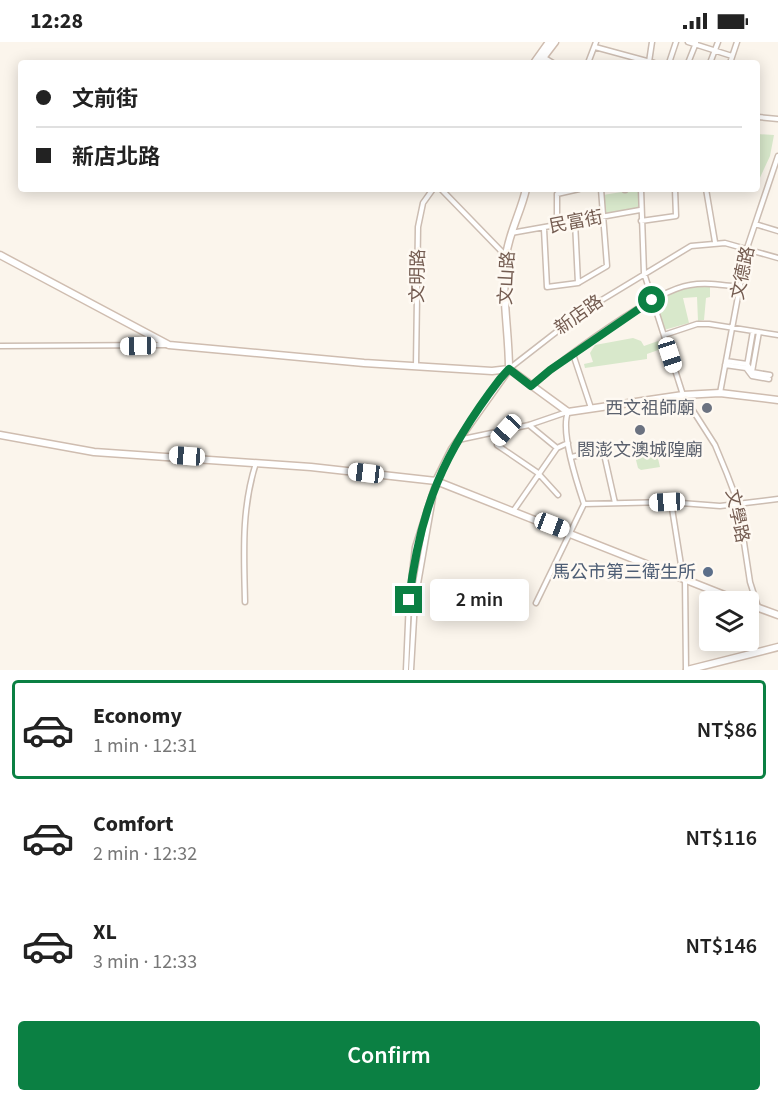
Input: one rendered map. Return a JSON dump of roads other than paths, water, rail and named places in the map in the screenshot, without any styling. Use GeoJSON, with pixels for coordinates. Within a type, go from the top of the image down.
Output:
{"type":"FeatureCollection","features":[{"type":"Feature","properties":{"kind":"main road"},"geometry":{"type":"LineString","coordinates":[[540,60],[549,42]]}},
{"type":"Feature","properties":{"kind":"main road"},"geometry":{"type":"LineString","coordinates":[[537,60],[555,42]]}},
{"type":"Feature","properties":{"kind":"main road","name":"文山路"},"geometry":{"type":"LineString","coordinates":[[509,369],[504,308],[506,255],[525,192]]}},
{"type":"Feature","properties":{"kind":"main road"},"geometry":{"type":"LineString","coordinates":[[0,255],[169,345],[416,366],[492,371],[509,369],[568,412],[683,395],[720,393],[778,400]]}},
{"type":"Feature","properties":{"kind":"main road","name":"新店路"},"geometry":{"type":"LineString","coordinates":[[436,481],[458,440],[509,369]]}},
{"type":"Feature","properties":{"kind":"main road"},"geometry":{"type":"LineString","coordinates":[[0,435],[94,452],[256,462],[436,481],[683,575],[718,591]]}},
{"type":"Feature","properties":{"kind":"main road"},"geometry":{"type":"LineString","coordinates":[[759,608],[778,615]]}},
{"type":"Feature","properties":{"kind":"main road"},"geometry":{"type":"LineString","coordinates":[[687,670],[778,647]]}},
{"type":"Feature","properties":{"kind":"street"},"geometry":{"type":"LineString","coordinates":[[651,60],[652,42]]}},
{"type":"Feature","properties":{"kind":"street"},"geometry":{"type":"LineString","coordinates":[[670,60],[676,42]]}},
{"type":"Feature","properties":{"kind":"street"},"geometry":{"type":"LineString","coordinates":[[688,42],[732,56]]}},
{"type":"Feature","properties":{"kind":"street"},"geometry":{"type":"LineString","coordinates":[[711,60],[718,42]]}},
{"type":"Feature","properties":{"kind":"street"},"geometry":{"type":"LineString","coordinates":[[731,60],[737,42]]}},
{"type":"Feature","properties":{"kind":"street"},"geometry":{"type":"LineString","coordinates":[[689,60],[696,43]]}},
{"type":"Feature","properties":{"kind":"street"},"geometry":{"type":"LineString","coordinates":[[589,60],[595,44],[645,60]]}},
{"type":"Feature","properties":{"kind":"street"},"geometry":{"type":"LineString","coordinates":[[542,56],[548,60]]}},
{"type":"Feature","properties":{"kind":"street"},"geometry":{"type":"LineString","coordinates":[[760,117],[778,118]]}},
{"type":"Feature","properties":{"kind":"street","name":"文德路"},"geometry":{"type":"LineString","coordinates":[[720,393],[747,248],[778,156]]}},
{"type":"Feature","properties":{"kind":"street","name":"文明路"},"geometry":{"type":"LineString","coordinates":[[416,366],[418,227],[423,203],[431,192]]}},
{"type":"Feature","properties":{"kind":"street"},"geometry":{"type":"LineString","coordinates":[[444,192],[506,255]]}},
{"type":"Feature","properties":{"kind":"street"},"geometry":{"type":"LineString","coordinates":[[557,225],[556,196],[569,192]]}},
{"type":"Feature","properties":{"kind":"street"},"geometry":{"type":"LineString","coordinates":[[544,229],[547,287],[578,283],[608,266],[601,192]]}},
{"type":"Feature","properties":{"kind":"street","name":"文學路"},"geometry":{"type":"LineString","coordinates":[[641,192],[644,273],[683,395],[715,445],[738,504],[753,591]]}},
{"type":"Feature","properties":{"kind":"street"},"geometry":{"type":"LineString","coordinates":[[641,221],[676,216],[675,192]]}},
{"type":"Feature","properties":{"kind":"street"},"geometry":{"type":"LineString","coordinates":[[707,192],[715,242]]}},
{"type":"Feature","properties":{"kind":"street","name":"民富街"},"geometry":{"type":"LineString","coordinates":[[511,233],[544,229],[640,210]]}},
{"type":"Feature","properties":{"kind":"street"},"geometry":{"type":"LineString","coordinates":[[574,222],[578,283]]}},
{"type":"Feature","properties":{"kind":"street"},"geometry":{"type":"LineString","coordinates":[[755,224],[778,231]]}},
{"type":"Feature","properties":{"kind":"street","name":"新店路"},"geometry":{"type":"LineString","coordinates":[[509,369],[573,318],[691,246],[715,242],[747,248],[778,258]]}},
{"type":"Feature","properties":{"kind":"street"},"geometry":{"type":"LineString","coordinates":[[531,386],[573,354],[652,300],[669,291],[688,285],[712,284],[740,287]]}},
{"type":"Feature","properties":{"kind":"street"},"geometry":{"type":"LineString","coordinates":[[664,335],[697,324],[778,335]]}},
{"type":"Feature","properties":{"kind":"street"},"geometry":{"type":"LineString","coordinates":[[756,332],[747,366],[752,374],[770,377]]}},
{"type":"Feature","properties":{"kind":"street"},"geometry":{"type":"LineString","coordinates":[[752,374],[756,332]]}},
{"type":"Feature","properties":{"kind":"street"},"geometry":{"type":"LineString","coordinates":[[0,346],[169,345]]}},
{"type":"Feature","properties":{"kind":"street"},"geometry":{"type":"LineString","coordinates":[[573,354],[591,409]]}},
{"type":"Feature","properties":{"kind":"street"},"geometry":{"type":"LineString","coordinates":[[726,363],[747,366]]}},
{"type":"Feature","properties":{"kind":"street"},"geometry":{"type":"LineString","coordinates":[[458,440],[529,425],[568,412]]}},
{"type":"Feature","properties":{"kind":"street"},"geometry":{"type":"LineString","coordinates":[[536,603],[584,504],[568,443],[565,419],[568,412]]}},
{"type":"Feature","properties":{"kind":"street"},"geometry":{"type":"LineString","coordinates":[[529,425],[557,448]]}},
{"type":"Feature","properties":{"kind":"street"},"geometry":{"type":"LineString","coordinates":[[506,430],[497,445],[538,473],[558,495]]}},
{"type":"Feature","properties":{"kind":"street"},"geometry":{"type":"LineString","coordinates":[[514,510],[557,448],[568,443]]}},
{"type":"Feature","properties":{"kind":"street"},"geometry":{"type":"LineString","coordinates":[[571,457],[600,451],[604,454],[615,503]]}},
{"type":"Feature","properties":{"kind":"street"},"geometry":{"type":"LineString","coordinates":[[245,602],[244,539],[248,488],[256,462]]}},
{"type":"Feature","properties":{"kind":"street"},"geometry":{"type":"LineString","coordinates":[[408,670],[415,601],[436,481]]}},
{"type":"Feature","properties":{"kind":"street"},"geometry":{"type":"LineString","coordinates":[[408,670],[409,600],[416,546],[436,481]]}},
{"type":"Feature","properties":{"kind":"street"},"geometry":{"type":"LineString","coordinates":[[584,504],[672,502],[720,506],[778,499]]}},
{"type":"Feature","properties":{"kind":"street"},"geometry":{"type":"LineString","coordinates":[[672,502],[683,575],[687,670]]}},
{"type":"Feature","properties":{"kind":"place","name":"西文祖師廟"},"geometry":{"type":"Point","coordinates":[707,408]}},
{"type":"Feature","properties":{"kind":"place","name":"閤澎文澳城隍廟"},"geometry":{"type":"Point","coordinates":[640,430]}},
{"type":"Feature","properties":{"kind":"place","name":"馬公市第三衛生所"},"geometry":{"type":"Point","coordinates":[708,572]}}]}
